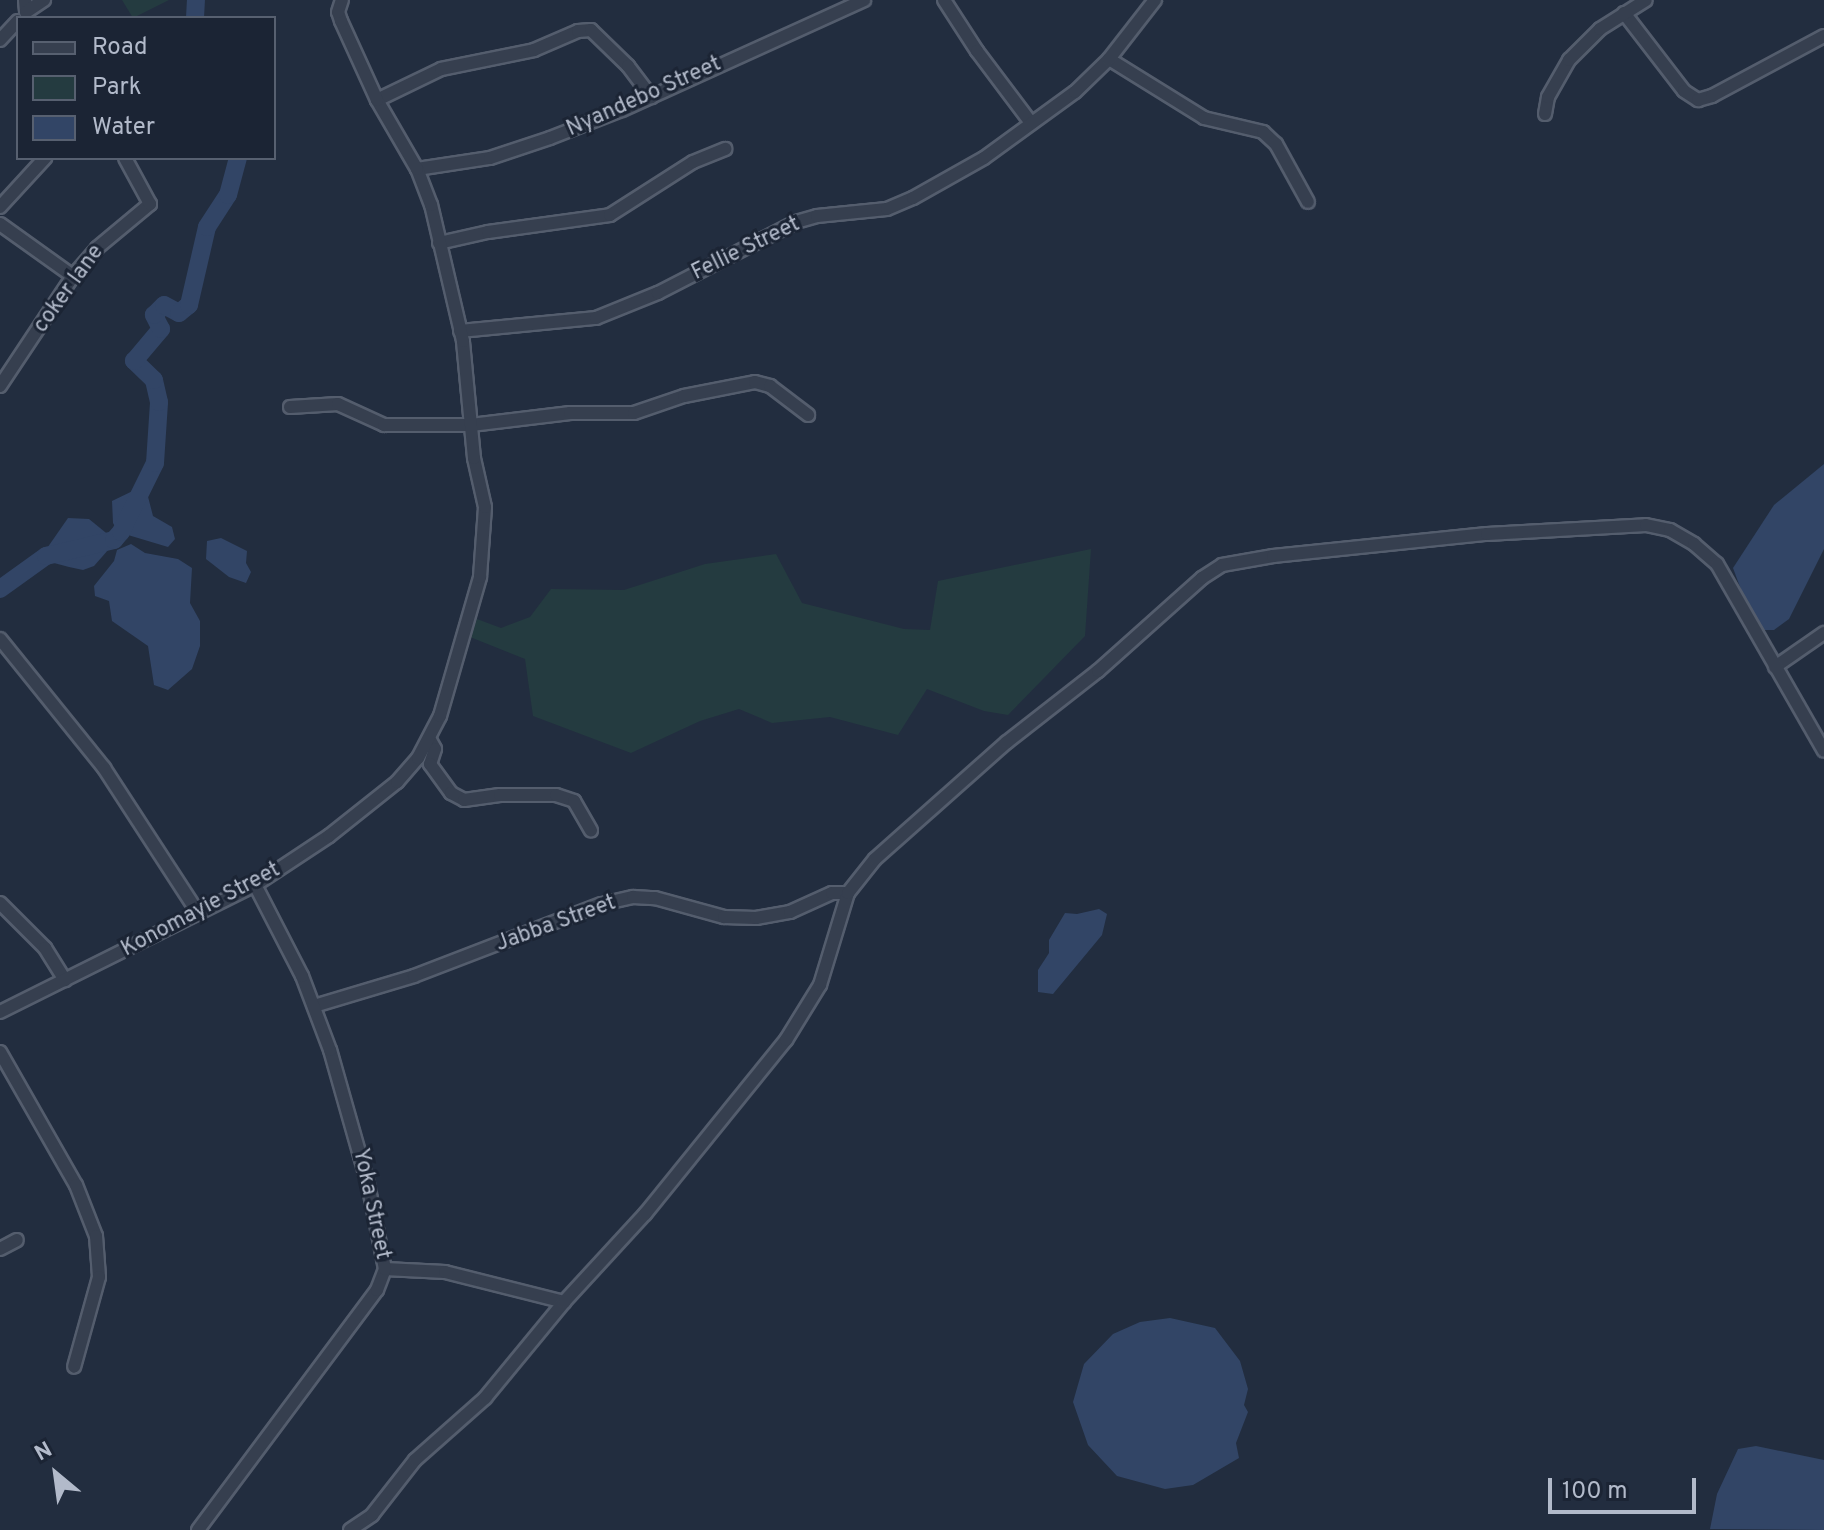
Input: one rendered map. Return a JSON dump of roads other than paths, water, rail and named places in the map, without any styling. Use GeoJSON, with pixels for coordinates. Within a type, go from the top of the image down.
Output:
{"type":"FeatureCollection","features":[{"type":"Feature","properties":{"kind":"street"},"geometry":{"type":"LineString","coordinates":[[24,14],[44,0]]}},
{"type":"Feature","properties":{"kind":"street","name":"Nyandebo Street"},"geometry":{"type":"LineString","coordinates":[[417,169],[490,158],[651,97],[864,0]]}},
{"type":"Feature","properties":{"kind":"street"},"geometry":{"type":"LineString","coordinates":[[944,0],[977,51],[1031,123]]}},
{"type":"Feature","properties":{"kind":"street","name":"Fellie Street"},"geometry":{"type":"LineString","coordinates":[[460,331],[572,322],[621,310],[796,222],[817,216],[887,209],[913,198],[984,158],[1075,92],[1109,59],[1155,0]]}},
{"type":"Feature","properties":{"kind":"street"},"geometry":{"type":"LineString","coordinates":[[1545,114],[1548,97],[1569,60],[1600,29],[1646,0]]}},
{"type":"Feature","properties":{"kind":"street","name":"Konomayie Street"},"geometry":{"type":"LineString","coordinates":[[0,1012],[255,885],[329,836],[397,782],[430,740],[456,669],[480,577],[485,507],[460,331],[417,169],[377,100],[340,6]]}},
{"type":"Feature","properties":{"kind":"street"},"geometry":{"type":"LineString","coordinates":[[1624,13],[1684,91],[1698,100],[1712,96],[1824,36]]}},
{"type":"Feature","properties":{"kind":"street"},"geometry":{"type":"LineString","coordinates":[[0,40],[16,23]]}},
{"type":"Feature","properties":{"kind":"street"},"geometry":{"type":"LineString","coordinates":[[377,100],[441,69],[534,50],[578,31],[591,30],[628,66],[651,97]]}},
{"type":"Feature","properties":{"kind":"street"},"geometry":{"type":"LineString","coordinates":[[1109,59],[1204,118],[1263,132],[1276,144],[1308,202]]}},
{"type":"Feature","properties":{"kind":"street"},"geometry":{"type":"LineString","coordinates":[[439,243],[488,232],[610,215],[693,162],[726,149]]}},
{"type":"Feature","properties":{"kind":"street"},"geometry":{"type":"LineString","coordinates":[[0,207],[43,160]]}},
{"type":"Feature","properties":{"kind":"street","name":"coker lane"},"geometry":{"type":"LineString","coordinates":[[0,386],[73,276],[97,248],[150,204],[126,160]]}},
{"type":"Feature","properties":{"kind":"street"},"geometry":{"type":"LineString","coordinates":[[0,224],[73,276]]}},
{"type":"Feature","properties":{"kind":"street"},"geometry":{"type":"LineString","coordinates":[[290,407],[338,404],[384,425],[471,425],[570,413],[634,413],[684,396],[755,382],[770,386],[808,415]]}},
{"type":"Feature","properties":{"kind":"street"},"geometry":{"type":"LineString","coordinates":[[350,1530],[372,1515],[415,1460],[485,1398],[564,1302],[645,1214],[786,1040],[820,985],[848,893],[875,859],[1007,742],[1098,671],[1202,578],[1222,565],[1391,543],[1646,525],[1670,530],[1694,544],[1717,564],[1824,751]]}},
{"type":"Feature","properties":{"kind":"street"},"geometry":{"type":"LineString","coordinates":[[1775,667],[1824,633]]}},
{"type":"Feature","properties":{"kind":"street"},"geometry":{"type":"LineString","coordinates":[[0,639],[104,768],[198,913]]}},
{"type":"Feature","properties":{"kind":"street"},"geometry":{"type":"LineString","coordinates":[[430,740],[435,749],[430,764],[451,793],[464,800],[500,795],[556,795],[574,801],[591,830]]}},
{"type":"Feature","properties":{"kind":"street","name":"Yoka Street"},"geometry":{"type":"LineString","coordinates":[[198,1530],[377,1290],[385,1269],[348,1105],[314,1006],[255,885]]}},
{"type":"Feature","properties":{"kind":"street","name":"Jabba Street"},"geometry":{"type":"LineString","coordinates":[[314,1006],[414,976],[602,904],[633,897],[655,898],[724,917],[756,918],[790,912],[832,893],[848,893]]}},
{"type":"Feature","properties":{"kind":"street"},"geometry":{"type":"LineString","coordinates":[[0,903],[45,948],[65,980]]}},
{"type":"Feature","properties":{"kind":"street"},"geometry":{"type":"LineString","coordinates":[[0,1052],[76,1185],[96,1236],[99,1277],[74,1367]]}},
{"type":"Feature","properties":{"kind":"street"},"geometry":{"type":"LineString","coordinates":[[0,1249],[17,1240]]}},
{"type":"Feature","properties":{"kind":"street"},"geometry":{"type":"LineString","coordinates":[[385,1269],[445,1272],[564,1302]]}},
{"type":"Feature","properties":{"kind":"water"},"geometry":{"type":"Polygon","coordinates":[[[1824,464],[1824,549],[1789,619],[1774,630],[1756,630],[1733,568],[1774,505],[1824,464]]]}},
{"type":"Feature","properties":{"kind":"water"},"geometry":{"type":"Polygon","coordinates":[[[145,485],[153,516],[172,527],[175,539],[168,547],[118,532],[113,523],[112,501],[145,485]]]}},
{"type":"Feature","properties":{"kind":"water"},"geometry":{"type":"Polygon","coordinates":[[[68,518],[89,519],[116,541],[94,566],[83,570],[69,567],[54,563],[43,554],[68,518]]]}},
{"type":"Feature","properties":{"kind":"water"},"geometry":{"type":"Polygon","coordinates":[[[221,538],[247,551],[246,563],[251,572],[246,583],[229,577],[206,559],[207,541],[221,538]]]}},
{"type":"Feature","properties":{"kind":"water"},"geometry":{"type":"Polygon","coordinates":[[[131,544],[145,553],[178,559],[192,568],[190,603],[200,621],[200,646],[192,669],[168,690],[154,685],[148,646],[112,621],[109,601],[95,596],[94,586],[114,561],[117,550],[131,544]]]}},
{"type":"Feature","properties":{"kind":"water"},"geometry":{"type":"Polygon","coordinates":[[[1099,909],[1107,914],[1102,935],[1053,994],[1038,992],[1038,970],[1049,953],[1049,940],[1065,913],[1099,909]]]}},
{"type":"Feature","properties":{"kind":"water"},"geometry":{"type":"Polygon","coordinates":[[[1170,1318],[1215,1328],[1240,1361],[1248,1389],[1244,1405],[1248,1412],[1236,1443],[1239,1458],[1193,1485],[1165,1489],[1117,1476],[1088,1445],[1073,1402],[1084,1364],[1113,1334],[1140,1322],[1170,1318]]]}},
{"type":"Feature","properties":{"kind":"water"},"geometry":{"type":"Polygon","coordinates":[[[1756,1446],[1824,1460],[1824,1530],[1710,1529],[1717,1494],[1738,1449],[1756,1446]]]}},
{"type":"Feature","properties":{"kind":"waterway"},"geometry":{"type":"LineString","coordinates":[[195,16],[196,0]]}},
{"type":"Feature","properties":{"kind":"waterway"},"geometry":{"type":"LineString","coordinates":[[0,589],[46,556],[114,540],[121,532],[155,463],[159,402],[154,380],[134,361],[161,329],[154,315],[164,305],[179,313],[189,305],[207,227],[228,195],[237,160]]}}]}
